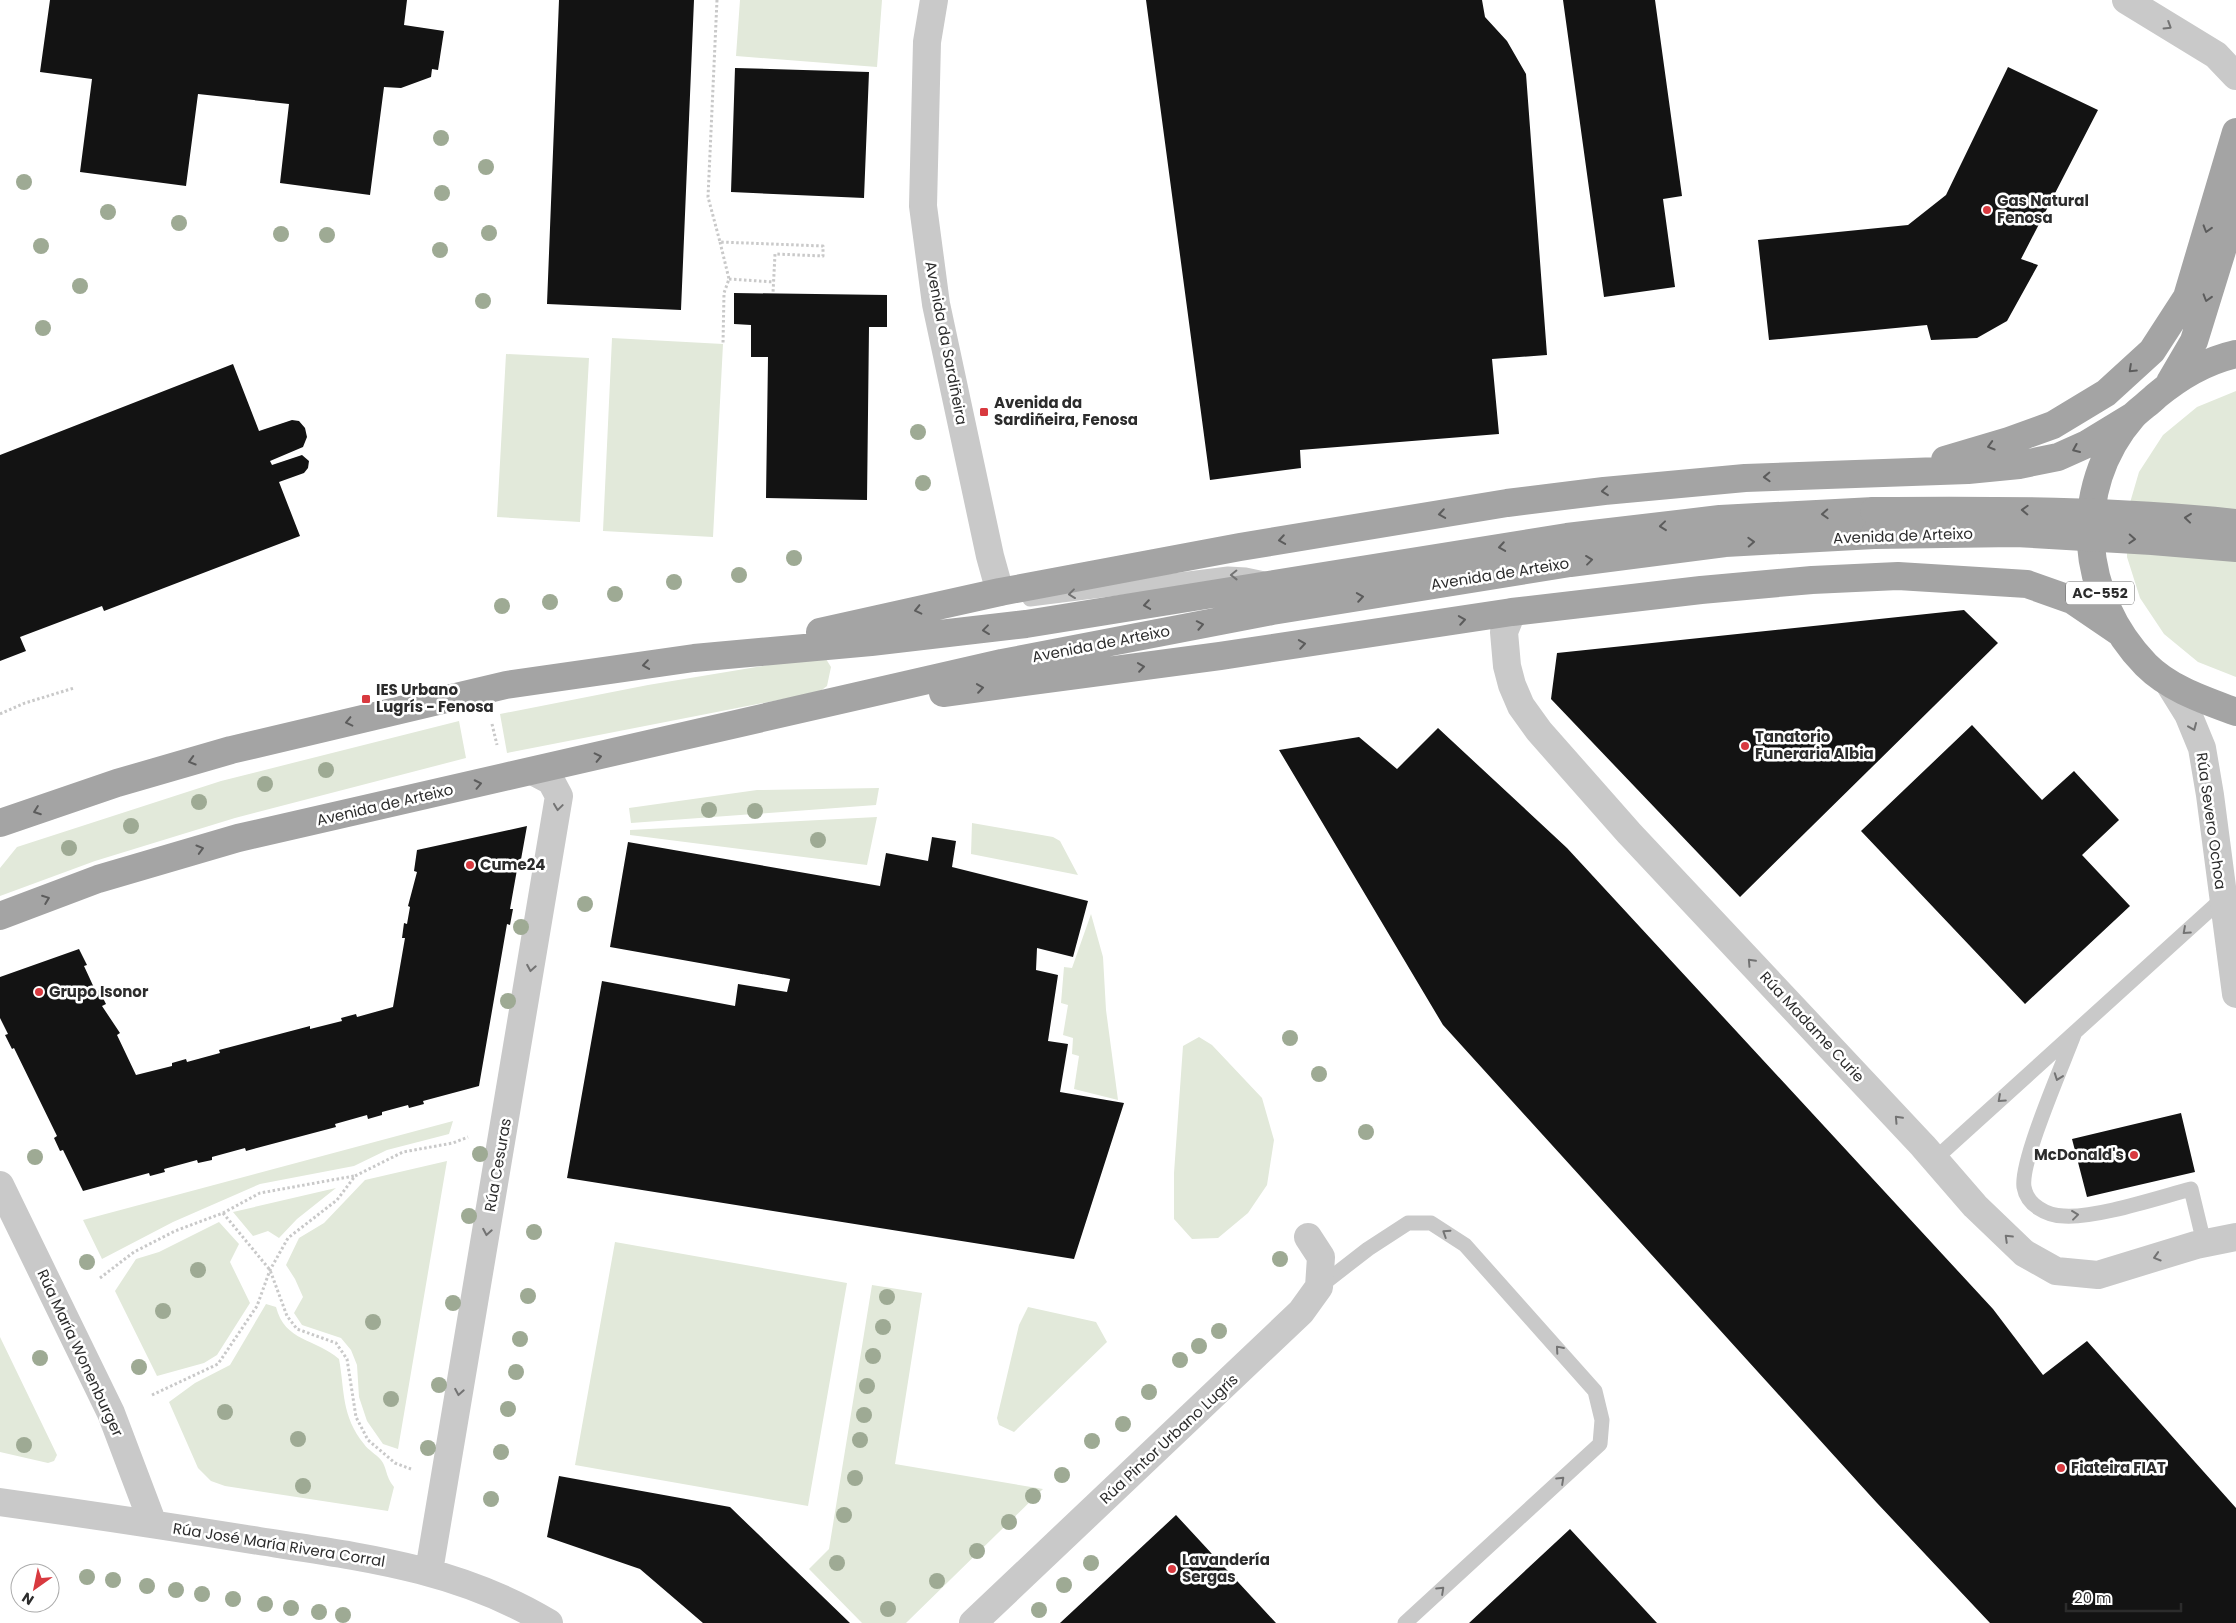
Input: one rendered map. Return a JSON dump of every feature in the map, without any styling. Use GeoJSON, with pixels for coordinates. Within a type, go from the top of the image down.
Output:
{"type":"FeatureCollection","features":[{"type":"Feature","properties":{"kind":"main road"},"geometry":{"type":"LineString","coordinates":[[1903,472],[2009,441],[2053,425],[2106,393],[2152,350],[2187,297],[2236,132]]}},
{"type":"Feature","properties":{"kind":"main road"},"geometry":{"type":"LineString","coordinates":[[2168,386],[2194,341],[2225,241],[2236,166]]}},
{"type":"Feature","properties":{"kind":"main road","name":"AC-552"},"geometry":{"type":"LineString","coordinates":[[2236,354],[2203,364],[2168,386],[2133,416],[2108,452],[2090,515],[2090,554],[2092,563],[2099,590],[2119,632],[2146,665],[2170,684],[2236,712]]}},
{"type":"Feature","properties":{"kind":"main road","name":"Avenida de Arteixo"},"geometry":{"type":"LineString","coordinates":[[694,658],[1000,592],[1240,547],[1507,503],[1604,491],[1744,478],[1968,470],[2019,465],[2058,457],[2087,444],[2133,416]]}},
{"type":"Feature","properties":{"kind":"main road","name":"Avenida de Arteixo"},"geometry":{"type":"LineString","coordinates":[[0,916],[98,879],[238,838],[1002,664],[1272,612],[1570,563],[1874,523],[2014,510],[2156,514],[2236,523]]}},
{"type":"Feature","properties":{"kind":"main road","name":"Avenida de Arteixo"},"geometry":{"type":"LineString","coordinates":[[1,826],[117,783],[231,750],[484,690],[694,658],[966,632],[1281,584],[1567,537],[1720,520],[1874,523],[2152,540],[2236,548]]}},
{"type":"Feature","properties":{"kind":"main road","name":"Avenida de Arteixo"},"geometry":{"type":"LineString","coordinates":[[775,715],[1220,656],[1512,612],[1701,590],[1898,576],[2027,584],[2072,600],[2119,632]]}},
{"type":"Feature","properties":{"kind":"street","name":"Avenida da Sardiñeira"},"geometry":{"type":"LineString","coordinates":[[934,0],[927,42],[923,206],[936,304],[990,556],[1000,592]]}},
{"type":"Feature","properties":{"kind":"street"},"geometry":{"type":"LineString","coordinates":[[2126,0],[2216,55],[2236,76]]}},
{"type":"Feature","properties":{"kind":"street","name":"Rúa Madame Curie"},"geometry":{"type":"LineString","coordinates":[[1512,612],[1504,632],[1507,666],[1512,685],[1521,706],[1539,731],[1630,833],[1935,1159],[1975,1206],[2024,1253],[2056,1271],[2098,1275],[2204,1243],[2236,1237]]}},
{"type":"Feature","properties":{"kind":"street","name":"Rúa Severo Ochoa"},"geometry":{"type":"LineString","coordinates":[[2170,684],[2188,714],[2202,748],[2236,994]]}},
{"type":"Feature","properties":{"kind":"street","name":"Rúa Cesuras"},"geometry":{"type":"LineString","coordinates":[[429,1571],[558,804],[558,790],[551,781],[534,772]]}},
{"type":"Feature","properties":{"kind":"street","name":"Rúa María Wonenburger"},"geometry":{"type":"LineString","coordinates":[[0,1185],[111,1413],[153,1524]]}},
{"type":"Feature","properties":{"kind":"street"},"geometry":{"type":"LineString","coordinates":[[1308,1237],[1321,1257],[1319,1287]]}},
{"type":"Feature","properties":{"kind":"street","name":"Rúa Pintor Urbano Lugrís"},"geometry":{"type":"LineString","coordinates":[[973,1623],[1280,1334],[1301,1312],[1319,1287]]}},
{"type":"Feature","properties":{"kind":"street","name":"Rúa José María Rivera Corral"},"geometry":{"type":"LineString","coordinates":[[0,1502],[363,1557],[429,1571],[494,1596],[549,1623]]}},
{"type":"Feature","properties":{"kind":"lane","name":"Avenida de Arteixo"},"geometry":{"type":"LineString","coordinates":[[1000,592],[1005,597],[1015,600],[1032,599],[1228,574],[1246,575],[1281,584]]}},
{"type":"Feature","properties":{"kind":"lane"},"geometry":{"type":"LineString","coordinates":[[1935,1159],[2222,899]]}},
{"type":"Feature","properties":{"kind":"lane"},"geometry":{"type":"LineString","coordinates":[[2075,1032],[2028,1161],[2024,1188],[2030,1201],[2045,1213],[2064,1216],[2092,1213],[2191,1189],[2204,1243]]}},
{"type":"Feature","properties":{"kind":"lane"},"geometry":{"type":"LineString","coordinates":[[1319,1287],[1368,1249],[1408,1222],[1431,1223],[1464,1245],[1595,1391],[1602,1420],[1600,1444],[1405,1623]]}},
{"type":"Feature","properties":{"kind":"path"},"geometry":{"type":"LineString","coordinates":[[717,0],[708,197],[729,279],[724,293],[722,344]]}},
{"type":"Feature","properties":{"kind":"path"},"geometry":{"type":"LineString","coordinates":[[720,242],[823,246],[823,256],[775,254],[773,292]]}},
{"type":"Feature","properties":{"kind":"path"},"geometry":{"type":"LineString","coordinates":[[729,279],[774,282]]}},
{"type":"Feature","properties":{"kind":"path"},"geometry":{"type":"LineString","coordinates":[[0,714],[74,688]]}},
{"type":"Feature","properties":{"kind":"path"},"geometry":{"type":"LineString","coordinates":[[484,690],[505,778]]}},
{"type":"Feature","properties":{"kind":"path"},"geometry":{"type":"LineString","coordinates":[[100,1278],[142,1248],[175,1231],[223,1213],[260,1193],[355,1176],[403,1152],[453,1143],[475,1134]]}},
{"type":"Feature","properties":{"kind":"path"},"geometry":{"type":"LineString","coordinates":[[152,1395],[218,1364],[257,1306],[270,1270],[288,1238],[337,1200],[355,1176]]}},
{"type":"Feature","properties":{"kind":"path"},"geometry":{"type":"LineString","coordinates":[[223,1213],[270,1270],[287,1316],[297,1329],[336,1343],[347,1359],[356,1417],[368,1440],[395,1463],[414,1470]]}},
{"type":"Feature","properties":{"kind":"green space"},"geometry":{"type":"Polygon","coordinates":[[[740,0],[882,0],[877,67],[736,56],[740,0]]]}},
{"type":"Feature","properties":{"kind":"green space"},"geometry":{"type":"Polygon","coordinates":[[[612,338],[723,344],[713,537],[603,531],[612,338]]]}},
{"type":"Feature","properties":{"kind":"green space"},"geometry":{"type":"Polygon","coordinates":[[[506,354],[589,358],[580,522],[497,517],[506,354]]]}},
{"type":"Feature","properties":{"kind":"green space"},"geometry":{"type":"Polygon","coordinates":[[[2236,391],[2236,677],[2198,662],[2164,634],[2140,598],[2127,557],[2127,513],[2139,472],[2163,435],[2197,407],[2236,391]]]}},
{"type":"Feature","properties":{"kind":"green space"},"geometry":{"type":"Polygon","coordinates":[[[816,657],[826,659],[831,667],[827,686],[819,692],[507,753],[500,714],[648,685],[816,657]]]}},
{"type":"Feature","properties":{"kind":"green space"},"geometry":{"type":"Polygon","coordinates":[[[459,721],[466,758],[235,818],[95,861],[0,896],[0,868],[17,847],[221,781],[459,721]]]}},
{"type":"Feature","properties":{"kind":"green space"},"geometry":{"type":"Polygon","coordinates":[[[879,788],[876,805],[631,823],[629,808],[757,790],[879,788]]]}},
{"type":"Feature","properties":{"kind":"green space"},"geometry":{"type":"Polygon","coordinates":[[[877,817],[867,865],[630,835],[630,830],[877,817]]]}},
{"type":"Feature","properties":{"kind":"green space"},"geometry":{"type":"Polygon","coordinates":[[[972,823],[1053,837],[1060,841],[1078,875],[971,854],[972,823]]]}},
{"type":"Feature","properties":{"kind":"green space"},"geometry":{"type":"Polygon","coordinates":[[[1091,914],[1103,957],[1106,1010],[1118,1100],[1074,1089],[1079,1056],[1072,1054],[1073,1038],[1063,1035],[1068,1005],[1061,1003],[1064,967],[1072,968],[1091,914]]]}},
{"type":"Feature","properties":{"kind":"green space"},"geometry":{"type":"Polygon","coordinates":[[[1199,1037],[1212,1045],[1262,1098],[1274,1140],[1267,1185],[1248,1213],[1218,1238],[1192,1239],[1174,1219],[1174,1173],[1183,1046],[1199,1037]]]}},
{"type":"Feature","properties":{"kind":"green space"},"geometry":{"type":"Polygon","coordinates":[[[453,1121],[449,1134],[387,1150],[354,1166],[260,1184],[173,1222],[102,1259],[83,1220],[453,1121]]]}},
{"type":"Feature","properties":{"kind":"green space"},"geometry":{"type":"Polygon","coordinates":[[[447,1161],[398,1449],[383,1444],[367,1421],[359,1397],[357,1365],[351,1350],[341,1338],[302,1325],[294,1313],[303,1297],[286,1265],[299,1238],[324,1223],[365,1180],[447,1161]]]}},
{"type":"Feature","properties":{"kind":"green space"},"geometry":{"type":"Polygon","coordinates":[[[336,1188],[297,1219],[279,1238],[268,1231],[253,1236],[233,1212],[336,1188]]]}},
{"type":"Feature","properties":{"kind":"green space"},"geometry":{"type":"Polygon","coordinates":[[[219,1222],[239,1244],[230,1262],[250,1303],[217,1355],[204,1363],[157,1376],[115,1291],[136,1259],[159,1252],[219,1222]]]}},
{"type":"Feature","properties":{"kind":"green space"},"geometry":{"type":"Polygon","coordinates":[[[615,1242],[847,1283],[808,1506],[575,1465],[615,1242]]]}},
{"type":"Feature","properties":{"kind":"green space"},"geometry":{"type":"Polygon","coordinates":[[[872,1285],[922,1293],[895,1464],[1043,1489],[906,1623],[862,1623],[809,1569],[829,1549],[872,1285]]]}},
{"type":"Feature","properties":{"kind":"green space"},"geometry":{"type":"Polygon","coordinates":[[[266,1304],[276,1307],[286,1327],[339,1359],[345,1403],[351,1423],[366,1446],[383,1463],[394,1487],[388,1511],[225,1486],[211,1481],[198,1468],[169,1402],[195,1383],[230,1365],[266,1304]]]}},
{"type":"Feature","properties":{"kind":"green space"},"geometry":{"type":"Polygon","coordinates":[[[1028,1307],[1096,1322],[1107,1342],[1014,1432],[999,1425],[997,1418],[1019,1325],[1028,1307]]]}},
{"type":"Feature","properties":{"kind":"green space"},"geometry":{"type":"Polygon","coordinates":[[[0,1337],[57,1455],[54,1461],[48,1463],[0,1452],[0,1337]]]}},
{"type":"Feature","properties":{"kind":"building"},"geometry":{"type":"Polygon","coordinates":[[[50,0],[407,0],[404,25],[444,31],[438,70],[432,69],[431,77],[401,88],[384,87],[370,195],[280,183],[289,104],[198,94],[186,186],[80,172],[92,79],[40,72],[50,0]]]}},
{"type":"Feature","properties":{"kind":"building"},"geometry":{"type":"Polygon","coordinates":[[[559,0],[694,0],[681,310],[547,304],[559,0]]]}},
{"type":"Feature","properties":{"kind":"building"},"geometry":{"type":"Polygon","coordinates":[[[1146,0],[1482,0],[1485,17],[1507,41],[1526,74],[1547,355],[1492,359],[1499,434],[1300,450],[1301,468],[1210,480],[1146,0]]]}},
{"type":"Feature","properties":{"kind":"building"},"geometry":{"type":"Polygon","coordinates":[[[1563,0],[1655,0],[1682,196],[1663,199],[1675,287],[1604,297],[1563,0]]]}},
{"type":"Feature","properties":{"kind":"building","name":"Gas Natural Fenosa"},"geometry":{"type":"Polygon","coordinates":[[[2008,67],[2098,110],[2021,259],[2038,265],[2007,321],[1977,338],[1931,340],[1927,325],[1769,340],[1758,240],[1908,225],[1946,195],[2008,67]]]}},
{"type":"Feature","properties":{"kind":"building"},"geometry":{"type":"Polygon","coordinates":[[[735,68],[869,72],[864,198],[731,192],[735,68]]]}},
{"type":"Feature","properties":{"kind":"building"},"geometry":{"type":"Polygon","coordinates":[[[734,293],[887,295],[887,327],[869,327],[867,500],[766,498],[768,357],[751,357],[751,325],[734,324],[734,293]]]}},
{"type":"Feature","properties":{"kind":"building"},"geometry":{"type":"Polygon","coordinates":[[[233,364],[259,431],[292,420],[299,421],[305,428],[307,437],[303,447],[270,461],[272,465],[302,455],[309,461],[308,468],[304,473],[279,482],[300,536],[104,611],[102,606],[20,637],[26,651],[0,661],[0,455],[233,364]]]}},
{"type":"Feature","properties":{"kind":"building","name":"Tanatorio Funeraria Albia"},"geometry":{"type":"Polygon","coordinates":[[[1964,610],[1998,643],[1740,897],[1551,699],[1557,653],[1964,610]]]}},
{"type":"Feature","properties":{"kind":"building"},"geometry":{"type":"Polygon","coordinates":[[[1972,725],[2042,800],[2074,771],[2119,820],[2082,855],[2130,906],[2025,1004],[1861,831],[1972,725]]]}},
{"type":"Feature","properties":{"kind":"building"},"geometry":{"type":"Polygon","coordinates":[[[1438,728],[1567,848],[1993,1309],[2043,1375],[2087,1341],[2236,1508],[2236,1623],[1990,1623],[1877,1503],[1443,1025],[1279,750],[1359,737],[1397,769],[1438,728]]]}},
{"type":"Feature","properties":{"kind":"building"},"geometry":{"type":"Polygon","coordinates":[[[527,826],[520,865],[518,864],[510,909],[513,909],[510,925],[507,924],[479,1086],[423,1101],[424,1104],[409,1108],[408,1105],[382,1112],[382,1115],[368,1119],[367,1115],[335,1124],[336,1127],[246,1151],[245,1148],[212,1157],[212,1160],[198,1163],[197,1160],[164,1169],[165,1172],[150,1176],[149,1173],[83,1191],[63,1150],[60,1151],[54,1138],[57,1136],[14,1048],[12,1049],[5,1035],[8,1034],[0,1018],[0,977],[79,949],[87,965],[84,966],[96,992],[99,990],[106,1004],[102,1006],[120,1033],[117,1035],[136,1075],[172,1066],[172,1063],[186,1059],[187,1062],[220,1053],[219,1050],[310,1026],[310,1029],[342,1021],[341,1018],[356,1014],[357,1017],[393,1007],[405,938],[402,938],[404,923],[407,924],[410,907],[408,906],[417,872],[414,871],[417,850],[527,826]]]}},
{"type":"Feature","properties":{"kind":"building"},"geometry":{"type":"Polygon","coordinates":[[[932,837],[956,841],[952,867],[1088,901],[1073,957],[1037,948],[1036,970],[1058,975],[1048,1041],[1068,1044],[1060,1092],[1124,1103],[1074,1259],[567,1178],[602,981],[735,1006],[738,984],[787,992],[790,979],[610,947],[628,842],[880,886],[886,853],[928,861],[932,837]]]}},
{"type":"Feature","properties":{"kind":"building","name":"McDonald's"},"geometry":{"type":"Polygon","coordinates":[[[2181,1113],[2195,1172],[2087,1197],[2072,1139],[2181,1113]]]}},
{"type":"Feature","properties":{"kind":"building"},"geometry":{"type":"Polygon","coordinates":[[[559,1476],[730,1507],[850,1623],[703,1623],[640,1569],[547,1537],[559,1476]]]}},
{"type":"Feature","properties":{"kind":"building","name":"Lavandería Sergas"},"geometry":{"type":"Polygon","coordinates":[[[1176,1515],[1276,1623],[1060,1623],[1176,1515]]]}},
{"type":"Feature","properties":{"kind":"building"},"geometry":{"type":"Polygon","coordinates":[[[1570,1529],[1657,1623],[1469,1623],[1570,1529]]]}},
{"type":"Feature","properties":{"kind":"place","name":"Gas Natural Fenosa"},"geometry":{"type":"Point","coordinates":[1987,210]}},
{"type":"Feature","properties":{"kind":"place","name":"Avenida da Sardiñeira, Fenosa"},"geometry":{"type":"Point","coordinates":[984,412]}},
{"type":"Feature","properties":{"kind":"place","name":"IES Urbano Lugrís - Fenosa"},"geometry":{"type":"Point","coordinates":[366,699]}},
{"type":"Feature","properties":{"kind":"place","name":"Tanatorio Funeraria Albia"},"geometry":{"type":"Point","coordinates":[1745,746]}},
{"type":"Feature","properties":{"kind":"place","name":"Cume24"},"geometry":{"type":"Point","coordinates":[470,865]}},
{"type":"Feature","properties":{"kind":"place","name":"Grupo Isonor"},"geometry":{"type":"Point","coordinates":[39,992]}},
{"type":"Feature","properties":{"kind":"place","name":"McDonald's"},"geometry":{"type":"Point","coordinates":[2134,1155]}},
{"type":"Feature","properties":{"kind":"place","name":"Fiateira FIAT"},"geometry":{"type":"Point","coordinates":[2061,1468]}},
{"type":"Feature","properties":{"kind":"place","name":"Lavandería Sergas"},"geometry":{"type":"Point","coordinates":[1172,1569]}}]}
